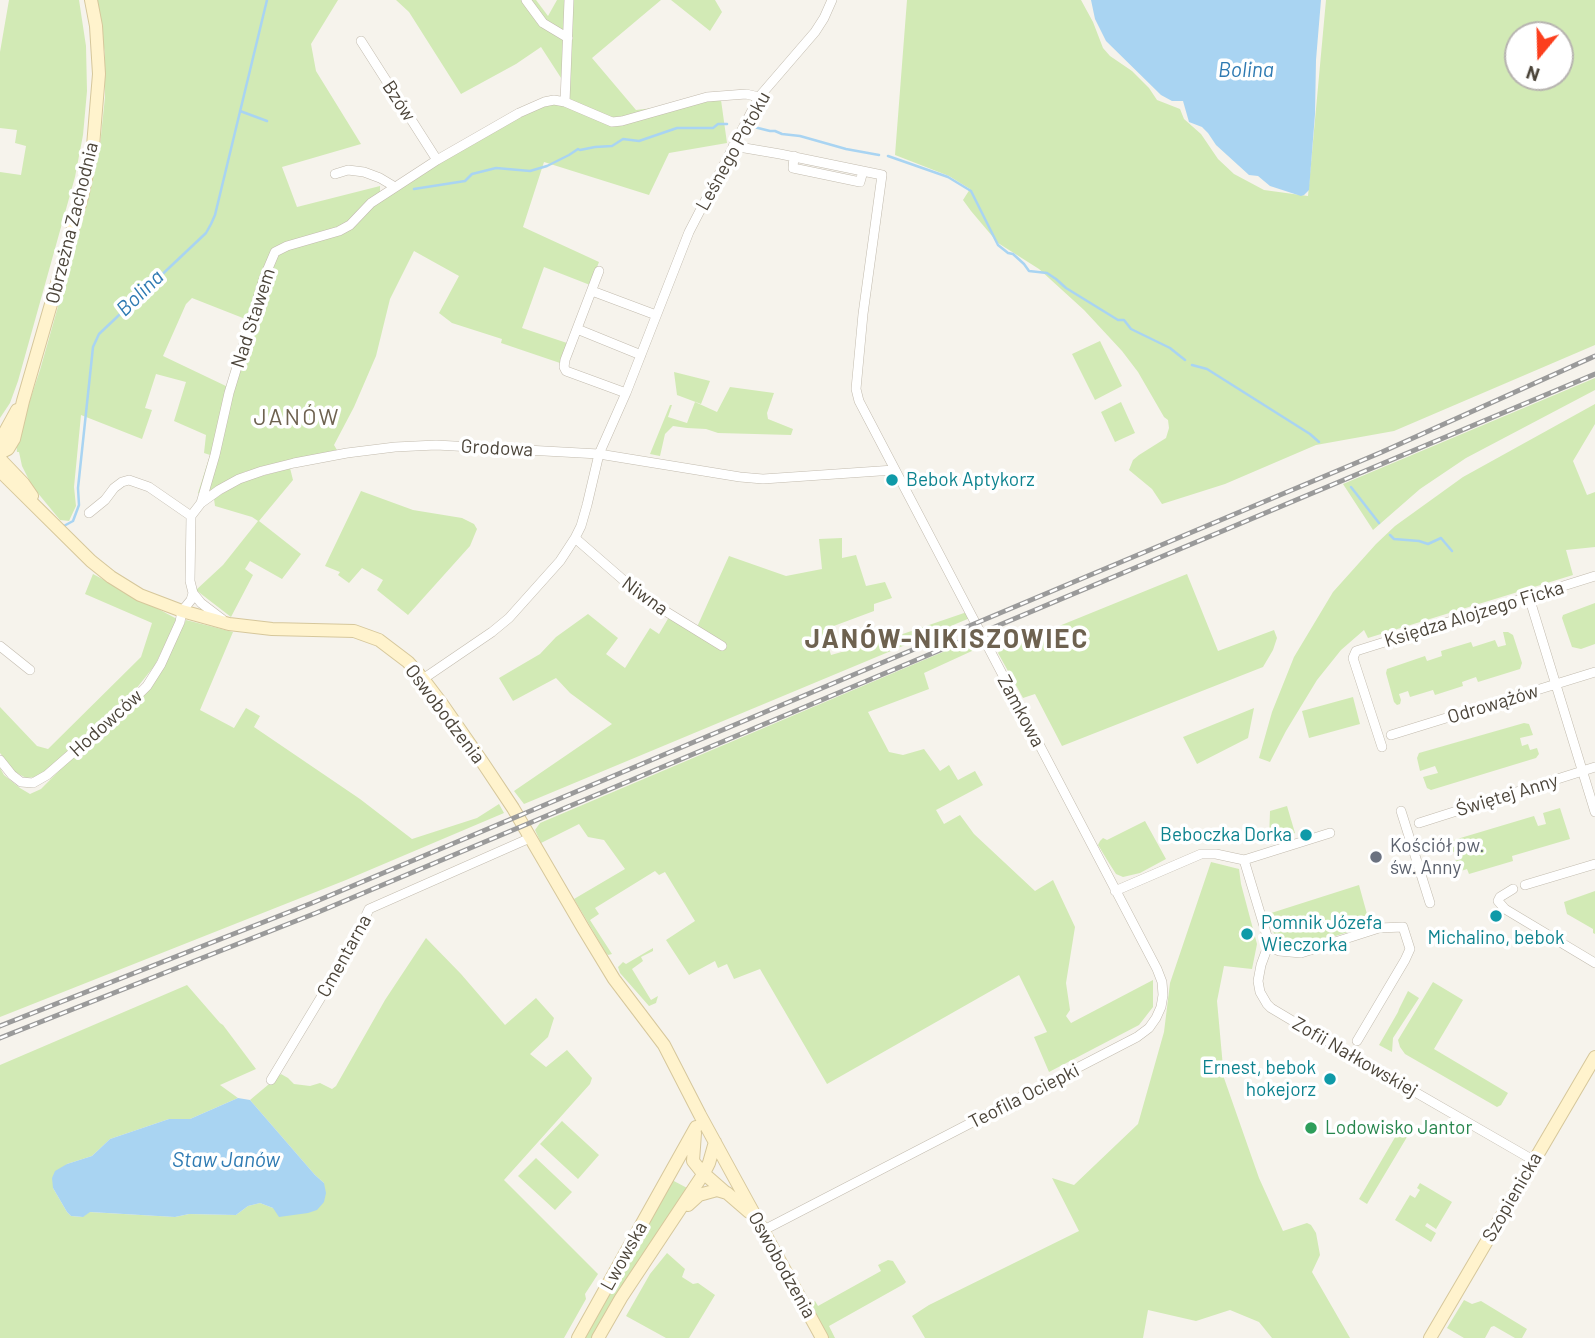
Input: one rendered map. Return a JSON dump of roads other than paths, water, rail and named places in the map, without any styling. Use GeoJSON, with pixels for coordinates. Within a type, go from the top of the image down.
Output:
{"type":"FeatureCollection","features":[{"type":"Feature","properties":{"kind":"street","name":"Obrzeżna Zachodnia"},"geometry":{"type":"LineString","coordinates":[[14,439],[82,197],[93,146],[99,74],[96,26],[91,0]]}},
{"type":"Feature","properties":{"kind":"street"},"geometry":{"type":"LineString","coordinates":[[526,0],[543,23],[568,38]]}},
{"type":"Feature","properties":{"kind":"street"},"geometry":{"type":"LineString","coordinates":[[569,0],[565,102],[612,122],[708,97],[746,94],[759,97]]}},
{"type":"Feature","properties":{"kind":"street","name":"Leśnego Potoku"},"geometry":{"type":"LineString","coordinates":[[424,679],[509,618],[560,561],[575,538],[584,516],[599,454],[626,393],[689,232],[759,97],[815,32],[832,0]]}},
{"type":"Feature","properties":{"kind":"street","name":"Bzów"},"geometry":{"type":"LineString","coordinates":[[361,41],[437,160]]}},
{"type":"Feature","properties":{"kind":"street","name":"Nad Stawem"},"geometry":{"type":"LineString","coordinates":[[201,503],[218,445],[229,393],[264,278],[275,252],[350,225],[371,203],[395,187],[519,113],[544,102],[565,102]]}},
{"type":"Feature","properties":{"kind":"street","name":"Zamkowa"},"geometry":{"type":"LineString","coordinates":[[733,146],[882,175],[863,314],[856,389],[859,401],[1115,891]]}},
{"type":"Feature","properties":{"kind":"street"},"geometry":{"type":"LineString","coordinates":[[335,174],[348,170],[364,172],[395,187]]}},
{"type":"Feature","properties":{"kind":"street"},"geometry":{"type":"LineString","coordinates":[[599,271],[564,367],[566,371],[626,393]]}},
{"type":"Feature","properties":{"kind":"street"},"geometry":{"type":"LineString","coordinates":[[592,291],[656,315]]}},
{"type":"Feature","properties":{"kind":"street"},"geometry":{"type":"LineString","coordinates":[[577,329],[641,355]]}},
{"type":"Feature","properties":{"kind":"street","name":"Obrzeżna Zachodnia"},"geometry":{"type":"LineString","coordinates":[[0,440],[5,425],[23,401]]}},
{"type":"Feature","properties":{"kind":"street","name":"Oswobodzenia"},"geometry":{"type":"LineString","coordinates":[[14,439],[0,456],[45,515]]}},
{"type":"Feature","properties":{"kind":"street","name":"Oswobodzenia"},"geometry":{"type":"LineString","coordinates":[[14,439],[16,462],[23,483]]}},
{"type":"Feature","properties":{"kind":"street","name":"Grodowa"},"geometry":{"type":"LineString","coordinates":[[191,516],[201,503],[229,485],[262,471],[346,453],[395,447],[436,445],[599,454],[764,479],[894,470]]}},
{"type":"Feature","properties":{"kind":"street","name":"Oswobodzenia"},"geometry":{"type":"LineString","coordinates":[[0,471],[91,561],[111,578],[140,594],[192,605],[229,624],[272,629],[354,631],[379,640],[408,662],[424,679],[513,808],[610,972],[664,1045],[698,1121],[715,1142],[822,1338]]}},
{"type":"Feature","properties":{"kind":"street"},"geometry":{"type":"LineString","coordinates":[[89,513],[105,500],[114,488],[129,480],[149,487],[191,516],[192,605]]}},
{"type":"Feature","properties":{"kind":"street","name":"Niwna"},"geometry":{"type":"LineString","coordinates":[[575,538],[644,598],[722,646]]}},
{"type":"Feature","properties":{"kind":"street","name":"Księdza Alojzego Ficka"},"geometry":{"type":"LineString","coordinates":[[1384,740],[1353,658],[1354,653],[1595,576]]}},
{"type":"Feature","properties":{"kind":"street"},"geometry":{"type":"LineString","coordinates":[[1529,597],[1595,812]]}},
{"type":"Feature","properties":{"kind":"street","name":"Hodowców"},"geometry":{"type":"LineString","coordinates":[[0,760],[21,782],[33,783],[47,775],[143,691],[161,664],[180,622],[192,605]]}},
{"type":"Feature","properties":{"kind":"street"},"geometry":{"type":"LineString","coordinates":[[0,646],[30,670]]}},
{"type":"Feature","properties":{"kind":"street","name":"Odrowążów"},"geometry":{"type":"LineString","coordinates":[[1384,740],[1595,672]]}},
{"type":"Feature","properties":{"kind":"street","name":"Świętej Anny"},"geometry":{"type":"LineString","coordinates":[[1413,824],[1595,767]]}},
{"type":"Feature","properties":{"kind":"street"},"geometry":{"type":"LineString","coordinates":[[1401,811],[1413,824],[1430,903]]}},
{"type":"Feature","properties":{"kind":"street"},"geometry":{"type":"LineString","coordinates":[[1115,891],[1201,854],[1244,860],[1330,833]]}},
{"type":"Feature","properties":{"kind":"street","name":"Cmentarna"},"geometry":{"type":"LineString","coordinates":[[271,1080],[352,946],[369,909],[530,838]]}},
{"type":"Feature","properties":{"kind":"street"},"geometry":{"type":"LineString","coordinates":[[1244,860],[1268,946],[1279,951],[1301,953],[1379,928],[1403,927],[1410,949],[1355,1045]]}},
{"type":"Feature","properties":{"kind":"street"},"geometry":{"type":"LineString","coordinates":[[1525,885],[1595,864]]}},
{"type":"Feature","properties":{"kind":"street"},"geometry":{"type":"LineString","coordinates":[[1513,889],[1503,894],[1498,901],[1505,909],[1595,963]]}},
{"type":"Feature","properties":{"kind":"street","name":"Teofila Ociepki"},"geometry":{"type":"LineString","coordinates":[[762,1231],[1137,1037],[1149,1027],[1161,1007],[1162,982],[1115,891]]}},
{"type":"Feature","properties":{"kind":"street","name":"Zofii Nałkowskiej"},"geometry":{"type":"LineString","coordinates":[[1268,946],[1259,975],[1260,992],[1271,1008],[1355,1045],[1533,1160]]}},
{"type":"Feature","properties":{"kind":"street","name":"Szopienicka"},"geometry":{"type":"LineString","coordinates":[[1430,1338],[1595,1057]]}},
{"type":"Feature","properties":{"kind":"street"},"geometry":{"type":"LineString","coordinates":[[670,1175],[679,1166],[694,1161],[693,1146],[698,1121]]}},
{"type":"Feature","properties":{"kind":"street","name":"Lwowska"},"geometry":{"type":"LineString","coordinates":[[579,1338],[698,1121]]}},
{"type":"Feature","properties":{"kind":"street","name":"Lwowska"},"geometry":{"type":"LineString","coordinates":[[598,1338],[706,1168],[715,1142]]}},
{"type":"Feature","properties":{"kind":"street","name":"Oswobodzenia"},"geometry":{"type":"LineString","coordinates":[[694,1161],[741,1192]]}},
{"type":"Feature","properties":{"kind":"street","name":"Oswobodzenia"},"geometry":{"type":"LineString","coordinates":[[706,1168],[727,1194]]}},
{"type":"Feature","properties":{"kind":"street","name":"Lwowska"},"geometry":{"type":"LineString","coordinates":[[673,1220],[699,1195],[717,1190],[727,1194]]}},
{"type":"Feature","properties":{"kind":"street"},"geometry":{"type":"LineString","coordinates":[[727,1194],[756,1218]]}},
{"type":"Feature","properties":{"kind":"water","name":"Bolina"},"geometry":{"type":"Polygon","coordinates":[[[1091,0],[1321,0],[1309,190],[1301,196],[1270,186],[1258,176],[1249,175],[1216,145],[1202,127],[1189,122],[1183,101],[1172,101],[1161,95],[1106,41],[1095,19],[1091,0]]]}},
{"type":"Feature","properties":{"kind":"water","name":"Staw Janów"},"geometry":{"type":"Polygon","coordinates":[[[238,1098],[250,1100],[324,1183],[324,1202],[317,1210],[279,1217],[273,1208],[260,1203],[248,1206],[236,1215],[189,1214],[175,1217],[90,1212],[83,1217],[71,1216],[53,1188],[52,1178],[55,1171],[92,1156],[110,1139],[169,1119],[190,1119],[238,1098]]]}},
{"type":"Feature","properties":{"kind":"waterway","name":"Bolina"},"geometry":{"type":"LineString","coordinates":[[62,527],[73,521],[79,505],[78,488],[93,347],[99,334],[206,233],[211,224],[267,0]]}},
{"type":"Feature","properties":{"kind":"waterway"},"geometry":{"type":"LineString","coordinates":[[240,111],[267,121]]}},
{"type":"Feature","properties":{"kind":"waterway"},"geometry":{"type":"LineString","coordinates":[[414,189],[465,181],[472,174],[496,168],[530,171],[547,166],[578,149],[612,146],[623,139],[639,141],[677,128],[713,128],[718,124],[727,124]]}},
{"type":"Feature","properties":{"kind":"waterway"},"geometry":{"type":"LineString","coordinates":[[750,126],[879,155]]}},
{"type":"Feature","properties":{"kind":"waterway"},"geometry":{"type":"LineString","coordinates":[[888,156],[948,177],[971,191],[998,245],[1013,254],[1029,271],[1047,273],[1118,320],[1124,320],[1131,329],[1170,348],[1185,360]]}},
{"type":"Feature","properties":{"kind":"waterway"},"geometry":{"type":"LineString","coordinates":[[1192,365],[1207,369],[1319,442]]}},
{"type":"Feature","properties":{"kind":"waterway"},"geometry":{"type":"LineString","coordinates":[[1351,487],[1379,523]]}},
{"type":"Feature","properties":{"kind":"waterway"},"geometry":{"type":"LineString","coordinates":[[1390,535],[1394,539],[1428,544],[1441,538],[1452,551]]}},
{"type":"Feature","properties":{"kind":"railway"},"geometry":{"type":"LineString","coordinates":[[0,1026],[312,903],[1382,452],[1595,356]]}},
{"type":"Feature","properties":{"kind":"railway"},"geometry":{"type":"LineString","coordinates":[[0,1038],[316,913],[1595,374]]}},
{"type":"Feature","properties":{"kind":"place","name":"Bebok Aptykorz"},"geometry":{"type":"Point","coordinates":[892,480]}},
{"type":"Feature","properties":{"kind":"place","name":"Beboczka Dorka"},"geometry":{"type":"Point","coordinates":[1306,835]}},
{"type":"Feature","properties":{"kind":"place","name":"Kościół pw. św. Anny"},"geometry":{"type":"Point","coordinates":[1376,857]}},
{"type":"Feature","properties":{"kind":"place","name":"Michalino, bebok"},"geometry":{"type":"Point","coordinates":[1496,916]}},
{"type":"Feature","properties":{"kind":"place","name":"Pomnik Józefa Wieczorka"},"geometry":{"type":"Point","coordinates":[1247,934]}},
{"type":"Feature","properties":{"kind":"place","name":"Ernest, bebok hokejorz"},"geometry":{"type":"Point","coordinates":[1330,1079]}},
{"type":"Feature","properties":{"kind":"place","name":"Lodowisko Jantor"},"geometry":{"type":"Point","coordinates":[1311,1128]}},
{"type":"Feature","properties":{"kind":"district","name":"JANÓW"},"geometry":{"type":"Point","coordinates":[297,417]}},
{"type":"Feature","properties":{"kind":"district","name":"JANÓW-NIKISZOWIEC"},"geometry":{"type":"Point","coordinates":[947,639]}}]}
